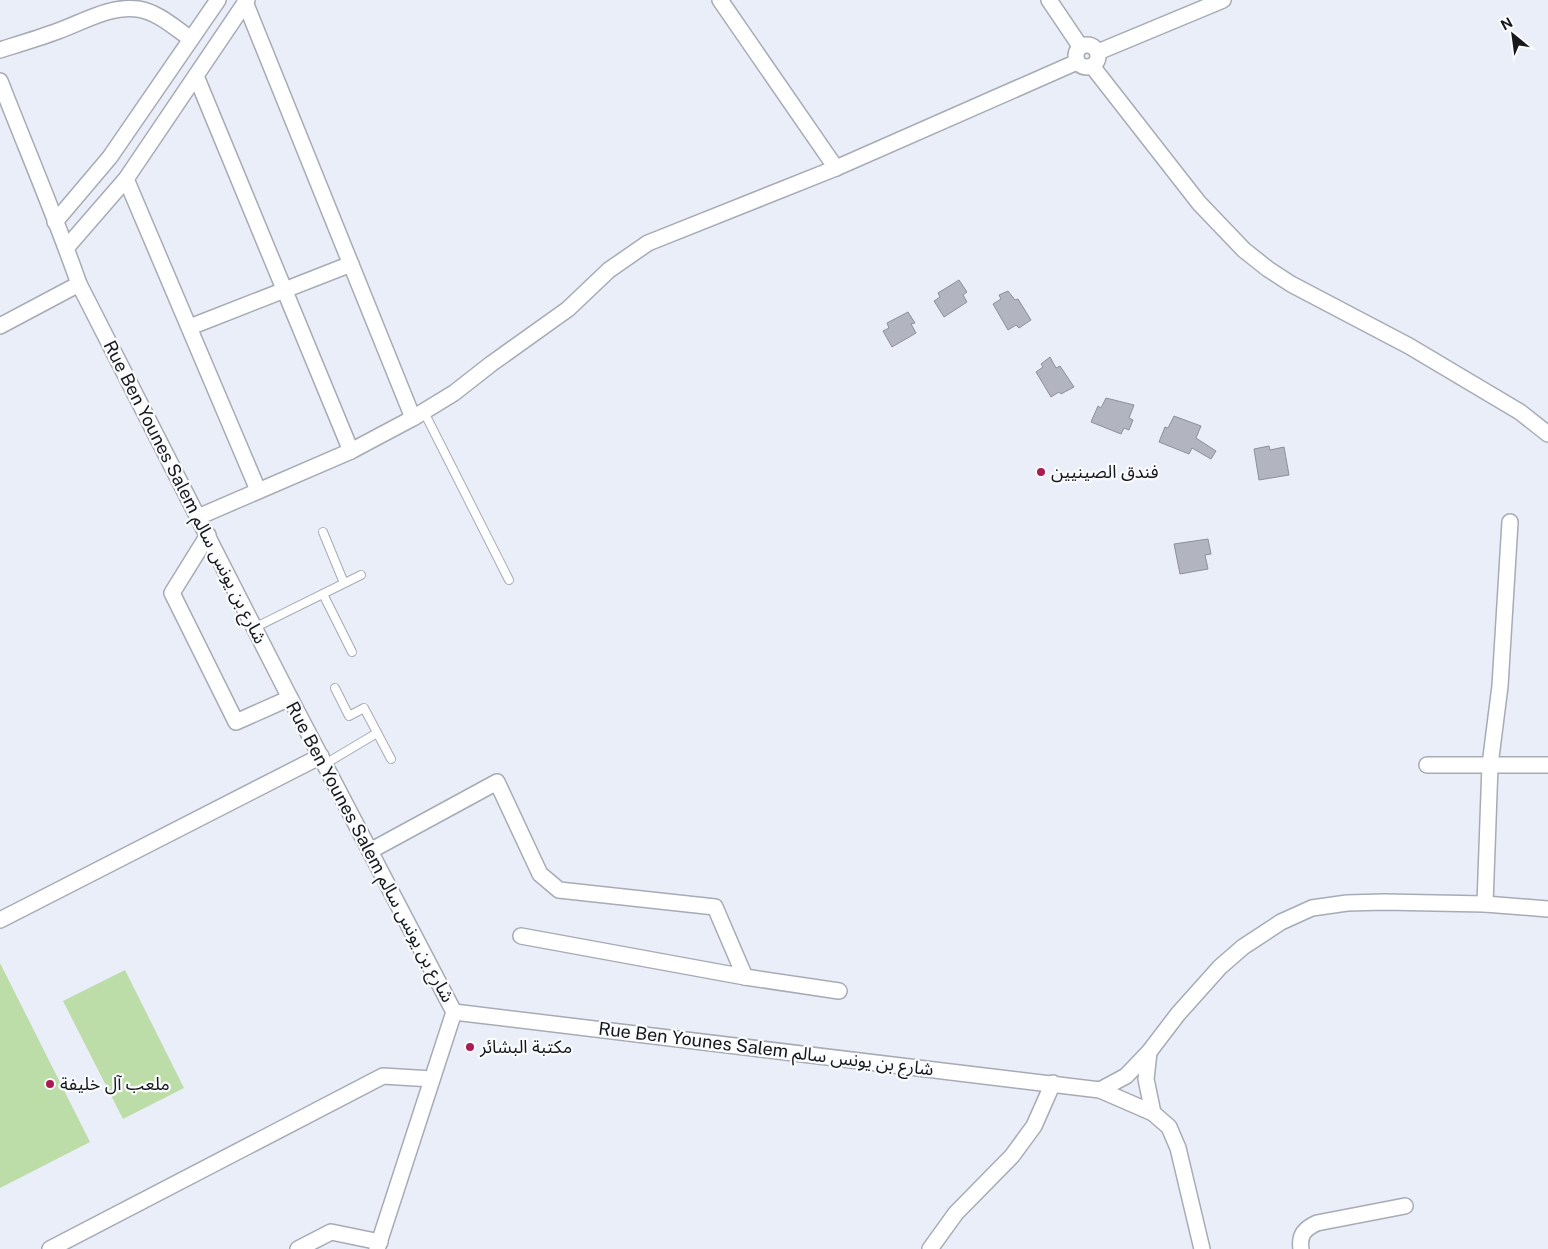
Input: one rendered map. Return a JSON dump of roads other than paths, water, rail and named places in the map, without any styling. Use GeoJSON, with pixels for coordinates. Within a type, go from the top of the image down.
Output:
{"type":"FeatureCollection","features":[{"type":"Feature","properties":{"kind":"street"},"geometry":{"type":"LineString","coordinates":[[55,222],[110,157],[218,0]]}},
{"type":"Feature","properties":{"kind":"street"},"geometry":{"type":"LineString","coordinates":[[720,0],[836,168]]}},
{"type":"Feature","properties":{"kind":"street"},"geometry":{"type":"LineString","coordinates":[[1049,0],[1080,46]]}},
{"type":"Feature","properties":{"kind":"street"},"geometry":{"type":"LineString","coordinates":[[1080,46],[1076,52],[1077,62],[1082,66],[1223,0]]}},
{"type":"Feature","properties":{"kind":"street"},"geometry":{"type":"LineString","coordinates":[[246,1],[351,264],[418,415]]}},
{"type":"Feature","properties":{"kind":"street"},"geometry":{"type":"LineString","coordinates":[[66,247],[126,179],[246,1]]}},
{"type":"Feature","properties":{"kind":"street"},"geometry":{"type":"LineString","coordinates":[[0,50],[125,8],[140,9],[162,18],[191,39]]}},
{"type":"Feature","properties":{"kind":"street"},"geometry":{"type":"LineString","coordinates":[[1080,46],[1090,45],[1095,59],[1199,203],[1244,250],[1268,270],[1409,346],[1520,412],[1548,434]]}},
{"type":"Feature","properties":{"kind":"street"},"geometry":{"type":"LineString","coordinates":[[198,517],[351,451],[418,415],[454,393],[568,309],[609,270],[648,244],[836,168],[1077,62]]}},
{"type":"Feature","properties":{"kind":"street"},"geometry":{"type":"LineString","coordinates":[[196,76],[351,451]]}},
{"type":"Feature","properties":{"kind":"street","name":"Rue Ben Younes Salem شارع بن يونس سالم"},"geometry":{"type":"LineString","coordinates":[[0,80],[6,117],[66,247],[79,284],[290,698],[454,1012],[1100,1090],[1152,1113],[1169,1127],[1178,1148],[1202,1249]]}},
{"type":"Feature","properties":{"kind":"street"},"geometry":{"type":"LineString","coordinates":[[126,179],[258,490]]}},
{"type":"Feature","properties":{"kind":"street"},"geometry":{"type":"LineString","coordinates":[[190,327],[351,264]]}},
{"type":"Feature","properties":{"kind":"street"},"geometry":{"type":"LineString","coordinates":[[0,326],[79,284]]}},
{"type":"Feature","properties":{"kind":"street"},"geometry":{"type":"LineString","coordinates":[[1485,904],[1490,765],[1500,686],[1510,522]]}},
{"type":"Feature","properties":{"kind":"street"},"geometry":{"type":"LineString","coordinates":[[208,535],[172,593],[236,722],[290,698]]}},
{"type":"Feature","properties":{"kind":"street"},"geometry":{"type":"LineString","coordinates":[[0,920],[323,760]]}},
{"type":"Feature","properties":{"kind":"street"},"geometry":{"type":"LineString","coordinates":[[1427,765],[1548,765]]}},
{"type":"Feature","properties":{"kind":"street"},"geometry":{"type":"LineString","coordinates":[[370,851],[498,782],[540,874],[559,890],[715,907],[744,977]]}},
{"type":"Feature","properties":{"kind":"street"},"geometry":{"type":"LineString","coordinates":[[1100,1090],[1126,1076],[1149,1052],[1178,1014],[1220,967],[1243,946],[1274,927],[1312,908],[1348,903],[1485,904],[1548,909]]}},
{"type":"Feature","properties":{"kind":"street"},"geometry":{"type":"LineString","coordinates":[[521,936],[744,977],[839,991]]}},
{"type":"Feature","properties":{"kind":"street"},"geometry":{"type":"LineString","coordinates":[[298,1249],[331,1232],[378,1245],[454,1012]]}},
{"type":"Feature","properties":{"kind":"street"},"geometry":{"type":"LineString","coordinates":[[1149,1052],[1146,1079],[1152,1113]]}},
{"type":"Feature","properties":{"kind":"street"},"geometry":{"type":"LineString","coordinates":[[50,1249],[384,1076],[432,1080]]}},
{"type":"Feature","properties":{"kind":"street"},"geometry":{"type":"LineString","coordinates":[[930,1249],[956,1213],[1012,1156],[1034,1126],[1053,1083]]}},
{"type":"Feature","properties":{"kind":"street"},"geometry":{"type":"LineString","coordinates":[[1301,1249],[1302,1232],[1316,1223],[1405,1206]]}},
{"type":"Feature","properties":{"kind":"lane"},"geometry":{"type":"LineString","coordinates":[[418,415],[509,580]]}},
{"type":"Feature","properties":{"kind":"lane"},"geometry":{"type":"LineString","coordinates":[[323,532],[344,583]]}},
{"type":"Feature","properties":{"kind":"lane"},"geometry":{"type":"LineString","coordinates":[[254,628],[361,575]]}},
{"type":"Feature","properties":{"kind":"lane"},"geometry":{"type":"LineString","coordinates":[[323,594],[352,652]]}},
{"type":"Feature","properties":{"kind":"lane"},"geometry":{"type":"LineString","coordinates":[[335,688],[349,716],[364,708],[390,759]]}},
{"type":"Feature","properties":{"kind":"lane"},"geometry":{"type":"LineString","coordinates":[[323,760],[377,733]]}},
{"type":"Feature","properties":{"kind":"place","name":"فندق الصينيين"},"geometry":{"type":"Point","coordinates":[1041,472]}},
{"type":"Feature","properties":{"kind":"place","name":"مكتبة البشائر"},"geometry":{"type":"Point","coordinates":[470,1047]}},
{"type":"Feature","properties":{"kind":"place","name":"ملعب آل خليفة"},"geometry":{"type":"Point","coordinates":[50,1084]}}]}
